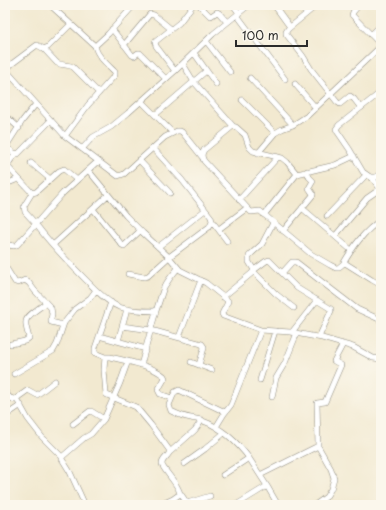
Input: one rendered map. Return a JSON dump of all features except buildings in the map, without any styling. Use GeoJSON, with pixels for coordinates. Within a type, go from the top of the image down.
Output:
{"type":"FeatureCollection","features":[{"type":"Feature","properties":{"kind":"street"},"geometry":{"type":"LineString","coordinates":[[50,5],[95,46],[99,56],[115,72],[112,79],[88,105],[65,136]]}},
{"type":"Feature","properties":{"kind":"street"},"geometry":{"type":"LineString","coordinates":[[95,46],[112,30],[134,5]]}},
{"type":"Feature","properties":{"kind":"street"},"geometry":{"type":"LineString","coordinates":[[175,71],[155,42],[182,20],[193,5]]}},
{"type":"Feature","properties":{"kind":"street"},"geometry":{"type":"LineString","coordinates":[[199,5],[210,16],[217,12],[227,22]]}},
{"type":"Feature","properties":{"kind":"street"},"geometry":{"type":"LineString","coordinates":[[233,5],[285,79]]}},
{"type":"Feature","properties":{"kind":"street"},"geometry":{"type":"LineString","coordinates":[[82,149],[93,137],[111,127],[183,64],[227,22],[249,5]]}},
{"type":"Feature","properties":{"kind":"street"},"geometry":{"type":"LineString","coordinates":[[274,5],[290,27]]}},
{"type":"Feature","properties":{"kind":"street"},"geometry":{"type":"LineString","coordinates":[[317,5],[290,27],[286,34],[330,95],[337,102],[340,104],[350,96],[361,108]]}},
{"type":"Feature","properties":{"kind":"street"},"geometry":{"type":"LineString","coordinates":[[258,153],[275,133],[299,122],[316,108],[381,46],[352,15],[360,5]]}},
{"type":"Feature","properties":{"kind":"street"},"geometry":{"type":"LineString","coordinates":[[124,45],[150,14],[154,15],[171,29]]}},
{"type":"Feature","properties":{"kind":"street"},"geometry":{"type":"LineString","coordinates":[[44,49],[48,47],[71,24]]}},
{"type":"Feature","properties":{"kind":"street"},"geometry":{"type":"LineString","coordinates":[[371,35],[381,25]]}},
{"type":"Feature","properties":{"kind":"street"},"geometry":{"type":"LineString","coordinates":[[112,30],[134,56],[138,53],[142,55],[166,78]]}},
{"type":"Feature","properties":{"kind":"street"},"geometry":{"type":"LineString","coordinates":[[206,41],[230,72]]}},
{"type":"Feature","properties":{"kind":"street"},"geometry":{"type":"LineString","coordinates":[[99,93],[73,67],[70,65],[57,63],[44,49],[38,45],[5,69],[65,136],[118,176],[124,174],[165,137],[173,133],[180,131],[182,132],[202,158],[251,212],[260,211],[311,254],[330,265],[338,268],[343,264],[351,250],[366,233],[381,220]]}},
{"type":"Feature","properties":{"kind":"street"},"geometry":{"type":"LineString","coordinates":[[194,53],[216,84]]}},
{"type":"Feature","properties":{"kind":"street"},"geometry":{"type":"LineString","coordinates":[[183,64],[194,82],[233,126],[245,135],[249,147],[253,151],[285,160],[297,174]]}},
{"type":"Feature","properties":{"kind":"street"},"geometry":{"type":"LineString","coordinates":[[156,115],[206,71]]}},
{"type":"Feature","properties":{"kind":"street"},"geometry":{"type":"LineString","coordinates":[[250,78],[293,125]]}},
{"type":"Feature","properties":{"kind":"street"},"geometry":{"type":"LineString","coordinates":[[295,84],[316,108]]}},
{"type":"Feature","properties":{"kind":"street"},"geometry":{"type":"LineString","coordinates":[[335,236],[367,198],[381,189],[363,172],[336,129],[381,92]]}},
{"type":"Feature","properties":{"kind":"street"},"geometry":{"type":"LineString","coordinates":[[242,100],[275,133]]}},
{"type":"Feature","properties":{"kind":"street"},"geometry":{"type":"LineString","coordinates":[[141,101],[173,133]]}},
{"type":"Feature","properties":{"kind":"street"},"geometry":{"type":"LineString","coordinates":[[16,154],[5,147],[36,104]]}},
{"type":"Feature","properties":{"kind":"street"},"geometry":{"type":"LineString","coordinates":[[6,118],[18,128]]}},
{"type":"Feature","properties":{"kind":"street"},"geometry":{"type":"LineString","coordinates":[[32,193],[8,167],[8,164],[16,154],[51,120]]}},
{"type":"Feature","properties":{"kind":"street"},"geometry":{"type":"LineString","coordinates":[[202,158],[204,150],[233,126]]}},
{"type":"Feature","properties":{"kind":"street"},"geometry":{"type":"LineString","coordinates":[[153,148],[182,180],[227,241]]}},
{"type":"Feature","properties":{"kind":"street"},"geometry":{"type":"LineString","coordinates":[[264,215],[297,174],[335,165],[354,156]]}},
{"type":"Feature","properties":{"kind":"street"},"geometry":{"type":"LineString","coordinates":[[239,200],[278,157]]}},
{"type":"Feature","properties":{"kind":"street"},"geometry":{"type":"LineString","coordinates":[[139,160],[170,193]]}},
{"type":"Feature","properties":{"kind":"street"},"geometry":{"type":"LineString","coordinates":[[5,248],[9,245],[17,245],[63,193],[98,161]]}},
{"type":"Feature","properties":{"kind":"street"},"geometry":{"type":"LineString","coordinates":[[31,164],[50,179]]}},
{"type":"Feature","properties":{"kind":"street"},"geometry":{"type":"LineString","coordinates":[[77,180],[64,169],[59,171],[34,194],[32,193],[24,206],[25,212],[76,270],[96,290],[111,302],[118,307],[127,309],[156,311]]}},
{"type":"Feature","properties":{"kind":"street"},"geometry":{"type":"LineString","coordinates":[[88,170],[126,216],[169,257],[178,268],[210,285],[228,301],[228,304],[222,312],[223,316],[261,330],[294,333],[343,344],[353,347],[373,358],[381,359]]}},
{"type":"Feature","properties":{"kind":"street"},"geometry":{"type":"LineString","coordinates":[[283,231],[313,195],[309,188],[313,181],[309,177],[307,171]]}},
{"type":"Feature","properties":{"kind":"street"},"geometry":{"type":"LineString","coordinates":[[368,176],[376,177],[381,174]]}},
{"type":"Feature","properties":{"kind":"street"},"geometry":{"type":"LineString","coordinates":[[327,216],[368,176]]}},
{"type":"Feature","properties":{"kind":"street"},"geometry":{"type":"LineString","coordinates":[[6,183],[18,178]]}},
{"type":"Feature","properties":{"kind":"street"},"geometry":{"type":"LineString","coordinates":[[53,245],[108,195]]}},
{"type":"Feature","properties":{"kind":"street"},"geometry":{"type":"LineString","coordinates":[[219,229],[247,208]]}},
{"type":"Feature","properties":{"kind":"street"},"geometry":{"type":"LineString","coordinates":[[302,208],[351,250]]}},
{"type":"Feature","properties":{"kind":"street"},"geometry":{"type":"LineString","coordinates":[[93,210],[122,245],[126,244],[140,231]]}},
{"type":"Feature","properties":{"kind":"street"},"geometry":{"type":"LineString","coordinates":[[158,247],[205,210]]}},
{"type":"Feature","properties":{"kind":"street"},"geometry":{"type":"LineString","coordinates":[[128,274],[144,277],[148,276],[169,257],[209,227],[212,221]]}},
{"type":"Feature","properties":{"kind":"street"},"geometry":{"type":"LineString","coordinates":[[273,223],[262,244],[249,256],[249,262],[254,271],[276,294],[294,308]]}},
{"type":"Feature","properties":{"kind":"street"},"geometry":{"type":"LineString","coordinates":[[223,297],[269,260],[297,288],[331,309],[319,338]]}},
{"type":"Feature","properties":{"kind":"street"},"geometry":{"type":"LineString","coordinates":[[282,273],[292,262],[296,262],[357,309],[381,320]]}},
{"type":"Feature","properties":{"kind":"street"},"geometry":{"type":"LineString","coordinates":[[343,264],[381,285]]}},
{"type":"Feature","properties":{"kind":"street"},"geometry":{"type":"LineString","coordinates":[[5,266],[15,282],[18,283],[25,280],[27,281],[46,303],[52,312],[51,322],[63,325]]}},
{"type":"Feature","properties":{"kind":"street"},"geometry":{"type":"LineString","coordinates":[[142,365],[164,287],[178,268]]}},
{"type":"Feature","properties":{"kind":"street"},"geometry":{"type":"LineString","coordinates":[[179,337],[201,280]]}},
{"type":"Feature","properties":{"kind":"street"},"geometry":{"type":"LineString","coordinates":[[14,374],[53,351],[58,344],[63,325],[72,312],[88,300],[96,290]]}},
{"type":"Feature","properties":{"kind":"street"},"geometry":{"type":"LineString","coordinates":[[272,397],[276,378],[285,363],[294,333],[317,300]]}},
{"type":"Feature","properties":{"kind":"street"},"geometry":{"type":"LineString","coordinates":[[111,302],[95,352],[105,357],[142,365],[158,372],[165,378],[158,390],[160,394],[172,398]]}},
{"type":"Feature","properties":{"kind":"street"},"geometry":{"type":"LineString","coordinates":[[11,344],[25,341],[29,338],[26,319],[46,303]]}},
{"type":"Feature","properties":{"kind":"street"},"geometry":{"type":"LineString","coordinates":[[118,341],[127,309]]}},
{"type":"Feature","properties":{"kind":"street"},"geometry":{"type":"LineString","coordinates":[[5,311],[5,316]]}},
{"type":"Feature","properties":{"kind":"street"},"geometry":{"type":"LineString","coordinates":[[122,326],[151,330],[204,345],[199,365]]}},
{"type":"Feature","properties":{"kind":"street"},"geometry":{"type":"LineString","coordinates":[[216,427],[231,405],[261,330]]}},
{"type":"Feature","properties":{"kind":"street"},"geometry":{"type":"LineString","coordinates":[[260,380],[275,332]]}},
{"type":"Feature","properties":{"kind":"street"},"geometry":{"type":"LineString","coordinates":[[100,336],[146,349]]}},
{"type":"Feature","properties":{"kind":"street"},"geometry":{"type":"LineString","coordinates":[[314,505],[326,497],[331,489],[334,478],[331,469],[318,446],[317,403],[325,402],[341,365],[334,361],[343,344]]}},
{"type":"Feature","properties":{"kind":"street"},"geometry":{"type":"LineString","coordinates":[[105,357],[104,370],[106,392],[108,395],[136,407],[170,452]]}},
{"type":"Feature","properties":{"kind":"street"},"geometry":{"type":"LineString","coordinates":[[62,457],[80,441],[91,434],[104,419],[128,361]]}},
{"type":"Feature","properties":{"kind":"street"},"geometry":{"type":"LineString","coordinates":[[191,362],[212,370]]}},
{"type":"Feature","properties":{"kind":"street"},"geometry":{"type":"LineString","coordinates":[[14,400],[28,390],[37,395],[55,381]]}},
{"type":"Feature","properties":{"kind":"street"},"geometry":{"type":"LineString","coordinates":[[224,414],[223,411],[179,390],[175,392],[169,405],[171,411],[189,418],[202,420],[224,433],[249,458],[278,505]]}},
{"type":"Feature","properties":{"kind":"street"},"geometry":{"type":"LineString","coordinates":[[5,392],[10,398],[17,400],[28,419],[42,437],[62,457],[85,505]]}},
{"type":"Feature","properties":{"kind":"street"},"geometry":{"type":"LineString","coordinates":[[5,416],[20,405]]}},
{"type":"Feature","properties":{"kind":"street"},"geometry":{"type":"LineString","coordinates":[[73,424],[90,411],[104,419]]}},
{"type":"Feature","properties":{"kind":"street"},"geometry":{"type":"LineString","coordinates":[[202,420],[195,430],[170,452],[162,465],[187,503],[210,496]]}},
{"type":"Feature","properties":{"kind":"street"},"geometry":{"type":"LineString","coordinates":[[184,464],[224,433]]}},
{"type":"Feature","properties":{"kind":"street"},"geometry":{"type":"LineString","coordinates":[[260,475],[318,446]]}},
{"type":"Feature","properties":{"kind":"street"},"geometry":{"type":"LineString","coordinates":[[223,475],[249,458]]}},
{"type":"Feature","properties":{"kind":"street"},"geometry":{"type":"LineString","coordinates":[[236,504],[267,486]]}},
{"type":"Feature","properties":{"kind":"street"},"geometry":{"type":"LineString","coordinates":[[160,505],[170,503],[178,497],[180,493]]}}]}
